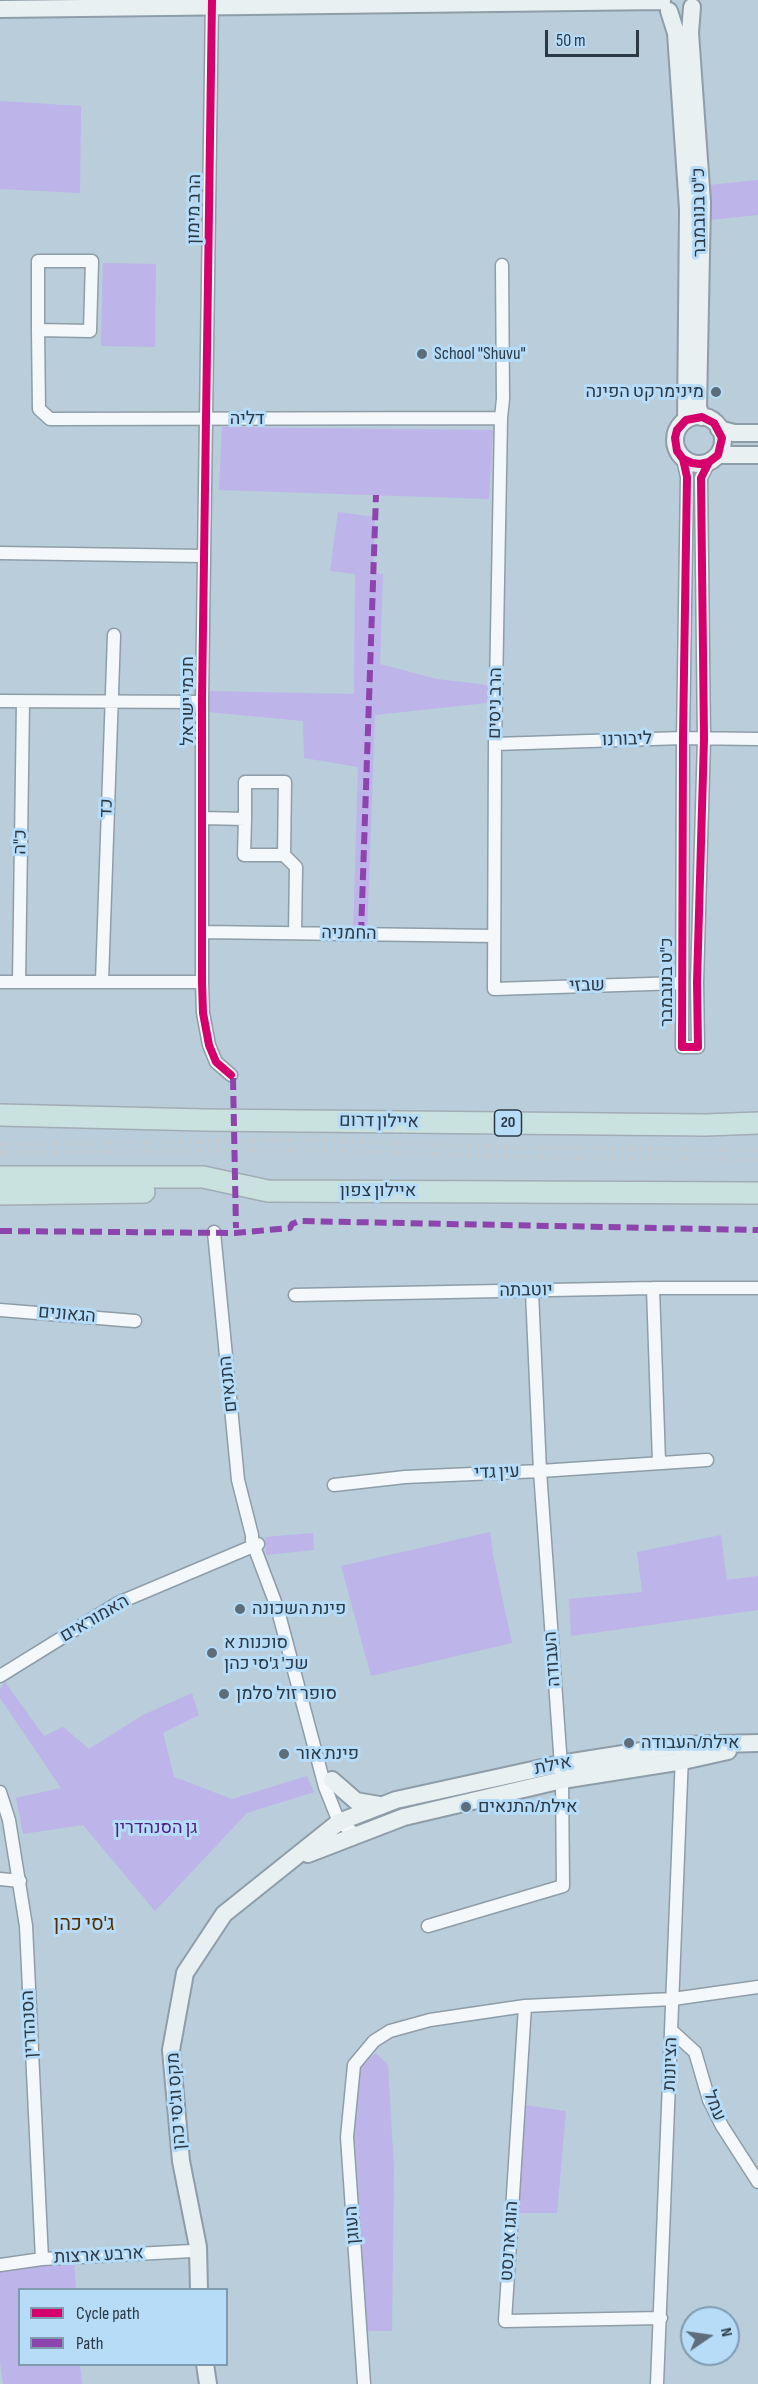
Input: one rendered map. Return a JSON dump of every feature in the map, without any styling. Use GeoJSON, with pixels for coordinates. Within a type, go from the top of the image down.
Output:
{"type":"FeatureCollection","features":[{"type":"Feature","properties":{"kind":"highway","name":"איילון דרום"},"geometry":{"type":"LineString","coordinates":[[0,1113],[80,1117],[706,1125],[758,1123]]}},
{"type":"Feature","properties":{"kind":"highway","name":"איילון צפון"},"geometry":{"type":"LineString","coordinates":[[0,1177],[203,1178],[268,1191],[758,1193]]}},
{"type":"Feature","properties":{"kind":"highway"},"geometry":{"type":"LineString","coordinates":[[0,1194],[268,1191]]}},
{"type":"Feature","properties":{"kind":"street"},"geometry":{"type":"LineString","coordinates":[[0,9],[212,3],[665,4],[683,13],[694,4]]}},
{"type":"Feature","properties":{"kind":"street","name":"הרב מימון"},"geometry":{"type":"LineString","coordinates":[[207,419],[212,3]]}},
{"type":"Feature","properties":{"kind":"street","name":"כ\"ט בנובמבר"},"geometry":{"type":"LineString","coordinates":[[665,4],[676,33],[688,209],[694,418]]}},
{"type":"Feature","properties":{"kind":"street","name":"כ\"ט בנובמבר"},"geometry":{"type":"LineString","coordinates":[[694,4],[690,33],[702,202],[698,408],[694,418]]}},
{"type":"Feature","properties":{"kind":"street","name":"דליה"},"geometry":{"type":"LineString","coordinates":[[38,330],[90,331],[92,261],[38,261],[38,330],[39,409],[50,419],[501,418]]}},
{"type":"Feature","properties":{"kind":"street","name":"הרב ניסים"},"geometry":{"type":"LineString","coordinates":[[494,989],[495,744],[503,399],[502,265]]}},
{"type":"Feature","properties":{"kind":"street"},"geometry":{"type":"LineString","coordinates":[[713,459],[722,438],[714,423],[694,418],[677,430],[675,438],[677,451],[683,459],[692,464],[713,459],[758,455]]}},
{"type":"Feature","properties":{"kind":"street","name":"חכמי ישראל"},"geometry":{"type":"LineString","coordinates":[[207,419],[202,702],[202,1013],[209,1045],[216,1062],[231,1075]]}},
{"type":"Feature","properties":{"kind":"street"},"geometry":{"type":"LineString","coordinates":[[719,429],[734,433],[758,433]]}},
{"type":"Feature","properties":{"kind":"street","name":"כ\"ט בנובמבר"},"geometry":{"type":"LineString","coordinates":[[683,459],[687,477],[682,738],[682,1047],[698,1047],[704,739],[701,478],[713,459]]}},
{"type":"Feature","properties":{"kind":"street"},"geometry":{"type":"LineString","coordinates":[[0,553],[204,556]]}},
{"type":"Feature","properties":{"kind":"street","name":"כד"},"geometry":{"type":"LineString","coordinates":[[102,981],[114,636]]}},
{"type":"Feature","properties":{"kind":"street"},"geometry":{"type":"LineString","coordinates":[[0,701],[202,702]]}},
{"type":"Feature","properties":{"kind":"street","name":"כ\"ה"},"geometry":{"type":"LineString","coordinates":[[19,982],[23,702]]}},
{"type":"Feature","properties":{"kind":"street","name":"ליבורנו"},"geometry":{"type":"LineString","coordinates":[[495,744],[682,738],[758,739]]}},
{"type":"Feature","properties":{"kind":"street"},"geometry":{"type":"LineString","coordinates":[[284,855],[285,782],[245,782],[244,855],[284,855],[296,867],[295,933]]}},
{"type":"Feature","properties":{"kind":"street"},"geometry":{"type":"LineString","coordinates":[[203,818],[245,819]]}},
{"type":"Feature","properties":{"kind":"street","name":"החמניה"},"geometry":{"type":"LineString","coordinates":[[203,932],[494,936]]}},
{"type":"Feature","properties":{"kind":"street"},"geometry":{"type":"LineString","coordinates":[[0,982],[202,982]]}},
{"type":"Feature","properties":{"kind":"street","name":"שבזי"},"geometry":{"type":"LineString","coordinates":[[494,989],[681,983]]}},
{"type":"Feature","properties":{"kind":"street","name":"התנאים"},"geometry":{"type":"LineString","coordinates":[[214,1232],[238,1480],[254,1541],[280,1615],[323,1781],[357,1835]]}},
{"type":"Feature","properties":{"kind":"street"},"geometry":{"type":"LineString","coordinates":[[653,1288],[659,1462]]}},
{"type":"Feature","properties":{"kind":"street","name":"יוטבתה"},"geometry":{"type":"LineString","coordinates":[[295,1295],[395,1291],[532,1292],[653,1288],[719,1290],[758,1288]]}},
{"type":"Feature","properties":{"kind":"street","name":"העבודה"},"geometry":{"type":"LineString","coordinates":[[428,1926],[563,1886],[561,1772],[540,1471],[532,1292]]}},
{"type":"Feature","properties":{"kind":"street","name":"הגאונים"},"geometry":{"type":"LineString","coordinates":[[0,1310],[135,1321]]}},
{"type":"Feature","properties":{"kind":"street","name":"עין גדי"},"geometry":{"type":"LineString","coordinates":[[334,1485],[405,1477],[707,1460]]}},
{"type":"Feature","properties":{"kind":"street","name":"האמוראים"},"geometry":{"type":"LineString","coordinates":[[0,1676],[118,1603],[254,1541]]}},
{"type":"Feature","properties":{"kind":"street","name":"התנאים"},"geometry":{"type":"LineString","coordinates":[[312,1736],[332,1780],[345,1819]]}},
{"type":"Feature","properties":{"kind":"street","name":"אילת"},"geometry":{"type":"LineString","coordinates":[[345,1819],[380,1805],[561,1772],[758,1744]]}},
{"type":"Feature","properties":{"kind":"street","name":"הציונות"},"geometry":{"type":"LineString","coordinates":[[657,2384],[682,1753]]}},
{"type":"Feature","properties":{"kind":"street","name":"אילת"},"geometry":{"type":"LineString","coordinates":[[357,1835],[404,1817],[561,1772]]}},
{"type":"Feature","properties":{"kind":"street"},"geometry":{"type":"LineString","coordinates":[[332,1780],[357,1801],[380,1805]]}},
{"type":"Feature","properties":{"kind":"street","name":"הסנהדרין"},"geometry":{"type":"LineString","coordinates":[[0,1792],[9,1820],[26,1926],[42,2259]]}},
{"type":"Feature","properties":{"kind":"street","name":"מקס וג'סי כהן"},"geometry":{"type":"LineString","coordinates":[[199,2288],[191,2209],[181,2161],[171,2050],[184,1973],[224,1914],[273,1873],[294,1860],[345,1819]]}},
{"type":"Feature","properties":{"kind":"street","name":"מקס וג'סי כהן"},"geometry":{"type":"LineString","coordinates":[[294,1860],[357,1835]]}},
{"type":"Feature","properties":{"kind":"street"},"geometry":{"type":"LineString","coordinates":[[0,1879],[20,1881]]}},
{"type":"Feature","properties":{"kind":"street"},"geometry":{"type":"LineString","coordinates":[[525,2006],[673,1999],[758,1988]]}},
{"type":"Feature","properties":{"kind":"street","name":"העוגן"},"geometry":{"type":"LineString","coordinates":[[364,2384],[347,2137],[354,2065],[374,2041],[390,2031],[430,2020],[525,2006]]}},
{"type":"Feature","properties":{"kind":"street","name":"הוגו ארנסט"},"geometry":{"type":"LineString","coordinates":[[525,2006],[505,2321],[661,2318]]}},
{"type":"Feature","properties":{"kind":"street","name":"עמל"},"geometry":{"type":"LineString","coordinates":[[672,2031],[695,2052],[709,2100],[722,2126],[758,2182]]}},
{"type":"Feature","properties":{"kind":"street","name":"ארבע ארצות"},"geometry":{"type":"LineString","coordinates":[[0,2265],[42,2259],[195,2249]]}},
{"type":"Feature","properties":{"kind":"street"},"geometry":{"type":"LineString","coordinates":[[205,2366],[208,2384]]}},
{"type":"Feature","properties":{"kind":"green space"},"geometry":{"type":"Polygon","coordinates":[[[0,101],[81,106],[80,193],[0,189],[0,101]]]}},
{"type":"Feature","properties":{"kind":"green space"},"geometry":{"type":"Polygon","coordinates":[[[758,180],[758,215],[709,220],[709,185],[758,180]]]}},
{"type":"Feature","properties":{"kind":"green space"},"geometry":{"type":"Polygon","coordinates":[[[103,263],[156,264],[155,347],[101,346],[103,263]]]}},
{"type":"Feature","properties":{"kind":"green space"},"geometry":{"type":"Polygon","coordinates":[[[222,427],[493,430],[489,499],[219,490],[222,427]]]}},
{"type":"Feature","properties":{"kind":"green space"},"geometry":{"type":"Polygon","coordinates":[[[338,512],[375,517],[373,573],[383,574],[380,664],[437,679],[496,686],[496,702],[375,715],[367,934],[353,934],[358,767],[304,758],[303,721],[208,712],[208,691],[354,694],[355,574],[330,571],[338,512]]]}},
{"type":"Feature","properties":{"kind":"green space"},"geometry":{"type":"Polygon","coordinates":[[[490,1532],[512,1643],[371,1676],[341,1566],[490,1532]]]}},
{"type":"Feature","properties":{"kind":"green space"},"geometry":{"type":"Polygon","coordinates":[[[313,1533],[314,1550],[266,1555],[265,1537],[313,1533]]]}},
{"type":"Feature","properties":{"kind":"green space"},"geometry":{"type":"Polygon","coordinates":[[[721,1535],[727,1580],[758,1576],[758,1610],[571,1636],[569,1599],[642,1592],[637,1552],[721,1535]]]}},
{"type":"Feature","properties":{"kind":"green space","name":"גן הסנהדרין"},"geometry":{"type":"Polygon","coordinates":[[[5,1682],[44,1736],[63,1727],[89,1749],[143,1715],[192,1693],[199,1715],[163,1733],[174,1777],[232,1799],[307,1776],[314,1792],[247,1813],[155,1911],[83,1825],[23,1834],[16,1798],[61,1788],[0,1698],[0,1689],[5,1682]]]}},
{"type":"Feature","properties":{"kind":"green space"},"geometry":{"type":"Polygon","coordinates":[[[376,2053],[388,2065],[394,2170],[392,2331],[367,2331],[355,2138],[359,2068],[376,2053]]]}},
{"type":"Feature","properties":{"kind":"green space"},"geometry":{"type":"Polygon","coordinates":[[[524,2105],[566,2111],[557,2213],[518,2213],[524,2105]]]}},
{"type":"Feature","properties":{"kind":"green space"},"geometry":{"type":"Polygon","coordinates":[[[74,2262],[76,2288],[18,2288],[18,2366],[80,2366],[82,2384],[3,2384],[0,2362],[0,2271],[74,2262]]]}},
{"type":"Feature","properties":{"kind":"railway"},"geometry":{"type":"LineString","coordinates":[[0,1144],[314,1140],[524,1148],[758,1150]]}},
{"type":"Feature","properties":{"kind":"railway"},"geometry":{"type":"LineString","coordinates":[[0,1153],[314,1150],[523,1157],[758,1160]]}},
{"type":"Feature","properties":{"kind":"marked path"},"geometry":{"type":"LineString","coordinates":[[361,934],[376,495]]}},
{"type":"Feature","properties":{"kind":"marked path"},"geometry":{"type":"LineString","coordinates":[[233,1078],[236,1228]]}},
{"type":"Feature","properties":{"kind":"marked path"},"geometry":{"type":"LineString","coordinates":[[0,1231],[235,1233],[290,1228],[292,1224],[299,1221],[758,1230]]}},
{"type":"Feature","properties":{"kind":"cycle path"},"geometry":{"type":"LineString","coordinates":[[212,0],[202,698],[202,982],[203,1013],[209,1045],[216,1062],[231,1075]]}},
{"type":"Feature","properties":{"kind":"cycle path"},"geometry":{"type":"LineString","coordinates":[[683,459],[700,464],[709,462],[718,455],[722,438],[714,423],[702,417],[686,420],[677,430],[675,438],[677,451],[683,459],[687,477],[682,1047],[698,1047],[697,982],[704,739],[701,478],[709,462]]}},
{"type":"Feature","properties":{"kind":"place","name":"School \"Shuvu\""},"geometry":{"type":"Point","coordinates":[422,354]}},
{"type":"Feature","properties":{"kind":"place","name":"מינימרקט הפינה"},"geometry":{"type":"Point","coordinates":[716,392]}},
{"type":"Feature","properties":{"kind":"place","name":"פינת השכונה"},"geometry":{"type":"Point","coordinates":[240,1609]}},
{"type":"Feature","properties":{"kind":"place","name":"סוכנות א שכ' ג'סי כהן"},"geometry":{"type":"Point","coordinates":[212,1653]}},
{"type":"Feature","properties":{"kind":"place","name":"סופר זול סלמן"},"geometry":{"type":"Point","coordinates":[224,1694]}},
{"type":"Feature","properties":{"kind":"place","name":"אילת/העבודה"},"geometry":{"type":"Point","coordinates":[629,1743]}},
{"type":"Feature","properties":{"kind":"place","name":"פינת אור"},"geometry":{"type":"Point","coordinates":[284,1754]}},
{"type":"Feature","properties":{"kind":"place","name":"אילת/התנאים"},"geometry":{"type":"Point","coordinates":[466,1807]}},
{"type":"Feature","properties":{"kind":"district","name":"ג'סי כהן"},"geometry":{"type":"Point","coordinates":[84,1925]}}]}
